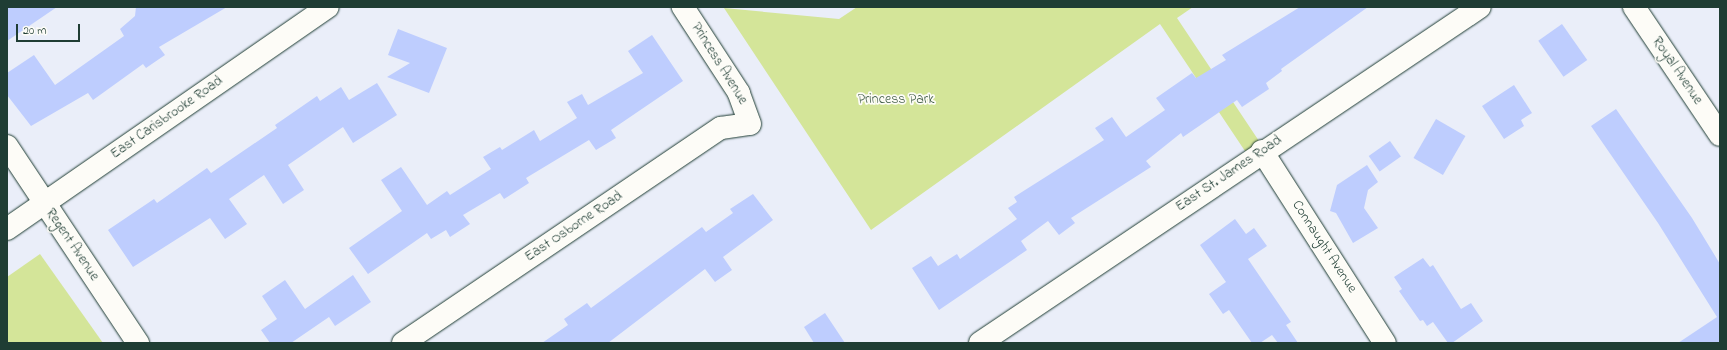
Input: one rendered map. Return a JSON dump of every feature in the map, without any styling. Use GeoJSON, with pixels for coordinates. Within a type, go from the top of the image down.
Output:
{"type":"FeatureCollection","features":[{"type":"Feature","properties":{"kind":"street","name":"East Carisbrooke Road"},"geometry":{"type":"LineString","coordinates":[[7,229],[328,7]]}},
{"type":"Feature","properties":{"kind":"street","name":"Princess Avenue"},"geometry":{"type":"LineString","coordinates":[[683,7],[739,93],[750,124]]}},
{"type":"Feature","properties":{"kind":"street","name":"East St. James Road"},"geometry":{"type":"LineString","coordinates":[[980,343],[1262,151],[1480,7]]}},
{"type":"Feature","properties":{"kind":"street","name":"Royal Avenue"},"geometry":{"type":"LineString","coordinates":[[1634,7],[1720,135]]}},
{"type":"Feature","properties":{"kind":"street","name":"East Osborne Road"},"geometry":{"type":"LineString","coordinates":[[403,343],[721,128],[750,124]]}},
{"type":"Feature","properties":{"kind":"street","name":"Regent Avenue"},"geometry":{"type":"LineString","coordinates":[[7,146],[138,343]]}},
{"type":"Feature","properties":{"kind":"street","name":"Connaught Avenue"},"geometry":{"type":"LineString","coordinates":[[1262,151],[1385,343]]}},
{"type":"Feature","properties":{"kind":"green space","name":"Princess Park"},"geometry":{"type":"Polygon","coordinates":[[[857,7],[1193,7],[1177,18],[1267,153],[1253,163],[1160,24],[871,230],[724,8],[839,19],[857,7]]]}},
{"type":"Feature","properties":{"kind":"green space"},"geometry":{"type":"Polygon","coordinates":[[[40,254],[103,343],[7,343],[7,277],[40,254]]]}},
{"type":"Feature","properties":{"kind":"building"},"geometry":{"type":"Polygon","coordinates":[[[7,7],[57,7],[7,41],[7,7]]]}},
{"type":"Feature","properties":{"kind":"building"},"geometry":{"type":"Polygon","coordinates":[[[136,7],[227,7],[159,47],[165,55],[146,68],[143,64],[93,100],[88,93],[31,126],[7,95],[7,73],[34,55],[55,85],[124,36],[120,29],[135,16],[136,7]]]}},
{"type":"Feature","properties":{"kind":"building"},"geometry":{"type":"Polygon","coordinates":[[[1300,7],[1368,7],[1281,69],[1282,71],[1266,83],[1269,89],[1242,107],[1237,100],[1183,137],[1181,133],[1146,161],[1151,167],[1071,218],[1075,223],[1059,235],[1048,221],[1021,241],[1027,250],[939,310],[912,268],[931,256],[938,266],[957,254],[960,259],[1017,219],[1008,208],[1017,202],[1014,197],[1104,140],[1095,128],[1112,117],[1126,137],[1165,110],[1156,98],[1192,73],[1196,78],[1226,60],[1222,55],[1300,7]]]}},
{"type":"Feature","properties":{"kind":"building"},"geometry":{"type":"Polygon","coordinates":[[[1562,24],[1587,60],[1563,77],[1538,41],[1562,24]]]}},
{"type":"Feature","properties":{"kind":"building"},"geometry":{"type":"Polygon","coordinates":[[[398,29],[447,48],[429,93],[387,77],[410,63],[388,55],[398,29]]]}},
{"type":"Feature","properties":{"kind":"building"},"geometry":{"type":"Polygon","coordinates":[[[652,35],[683,81],[611,130],[616,138],[596,150],[589,140],[526,178],[529,183],[504,199],[500,193],[463,215],[470,224],[450,237],[446,230],[431,239],[427,233],[368,274],[349,248],[402,211],[381,180],[401,167],[427,205],[447,191],[450,195],[491,169],[483,157],[500,147],[502,150],[534,130],[540,141],[577,118],[567,102],[582,94],[588,105],[643,73],[628,51],[652,35]]]}},
{"type":"Feature","properties":{"kind":"building"},"geometry":{"type":"Polygon","coordinates":[[[377,83],[397,115],[353,143],[343,127],[288,165],[304,190],[283,204],[264,175],[229,199],[247,224],[225,239],[210,218],[133,267],[108,230],[154,199],[157,203],[207,168],[211,173],[277,128],[275,125],[317,96],[320,101],[341,87],[349,100],[377,83]]]}},
{"type":"Feature","properties":{"kind":"building"},"geometry":{"type":"Polygon","coordinates":[[[1514,85],[1532,113],[1521,120],[1524,126],[1504,139],[1482,106],[1514,85]]]}},
{"type":"Feature","properties":{"kind":"building"},"geometry":{"type":"Polygon","coordinates":[[[1616,109],[1692,218],[1720,264],[1720,343],[1678,343],[1717,317],[1658,223],[1591,126],[1616,109]]]}},
{"type":"Feature","properties":{"kind":"building"},"geometry":{"type":"Polygon","coordinates":[[[1436,119],[1465,136],[1443,175],[1414,158],[1436,119]]]}},
{"type":"Feature","properties":{"kind":"building"},"geometry":{"type":"Polygon","coordinates":[[[1390,141],[1401,157],[1380,171],[1369,156],[1390,141]]]}},
{"type":"Feature","properties":{"kind":"building"},"geometry":{"type":"Polygon","coordinates":[[[1367,165],[1378,182],[1368,190],[1364,208],[1378,228],[1353,243],[1336,213],[1330,211],[1337,185],[1367,165]]]}},
{"type":"Feature","properties":{"kind":"building"},"geometry":{"type":"Polygon","coordinates":[[[753,194],[773,220],[723,257],[732,270],[715,282],[705,269],[608,343],[542,343],[568,325],[564,319],[587,303],[591,308],[702,227],[706,232],[733,213],[730,209],[753,194]]]}},
{"type":"Feature","properties":{"kind":"building"},"geometry":{"type":"Polygon","coordinates":[[[1235,219],[1246,234],[1254,228],[1267,246],[1248,259],[1291,322],[1286,325],[1298,343],[1278,343],[1272,335],[1260,343],[1252,343],[1229,310],[1223,314],[1209,294],[1226,282],[1200,245],[1235,219]]]}},
{"type":"Feature","properties":{"kind":"building"},"geometry":{"type":"Polygon","coordinates":[[[1423,258],[1430,267],[1433,265],[1461,309],[1471,303],[1483,321],[1452,343],[1448,343],[1433,322],[1427,326],[1423,320],[1420,321],[1399,291],[1402,289],[1394,277],[1423,258]]]}},
{"type":"Feature","properties":{"kind":"building"},"geometry":{"type":"Polygon","coordinates":[[[353,275],[371,302],[335,326],[329,317],[291,343],[270,343],[261,330],[277,319],[262,296],[285,280],[305,309],[353,275]]]}},
{"type":"Feature","properties":{"kind":"building"},"geometry":{"type":"Polygon","coordinates":[[[825,313],[845,343],[814,343],[804,327],[825,313]]]}}]}
